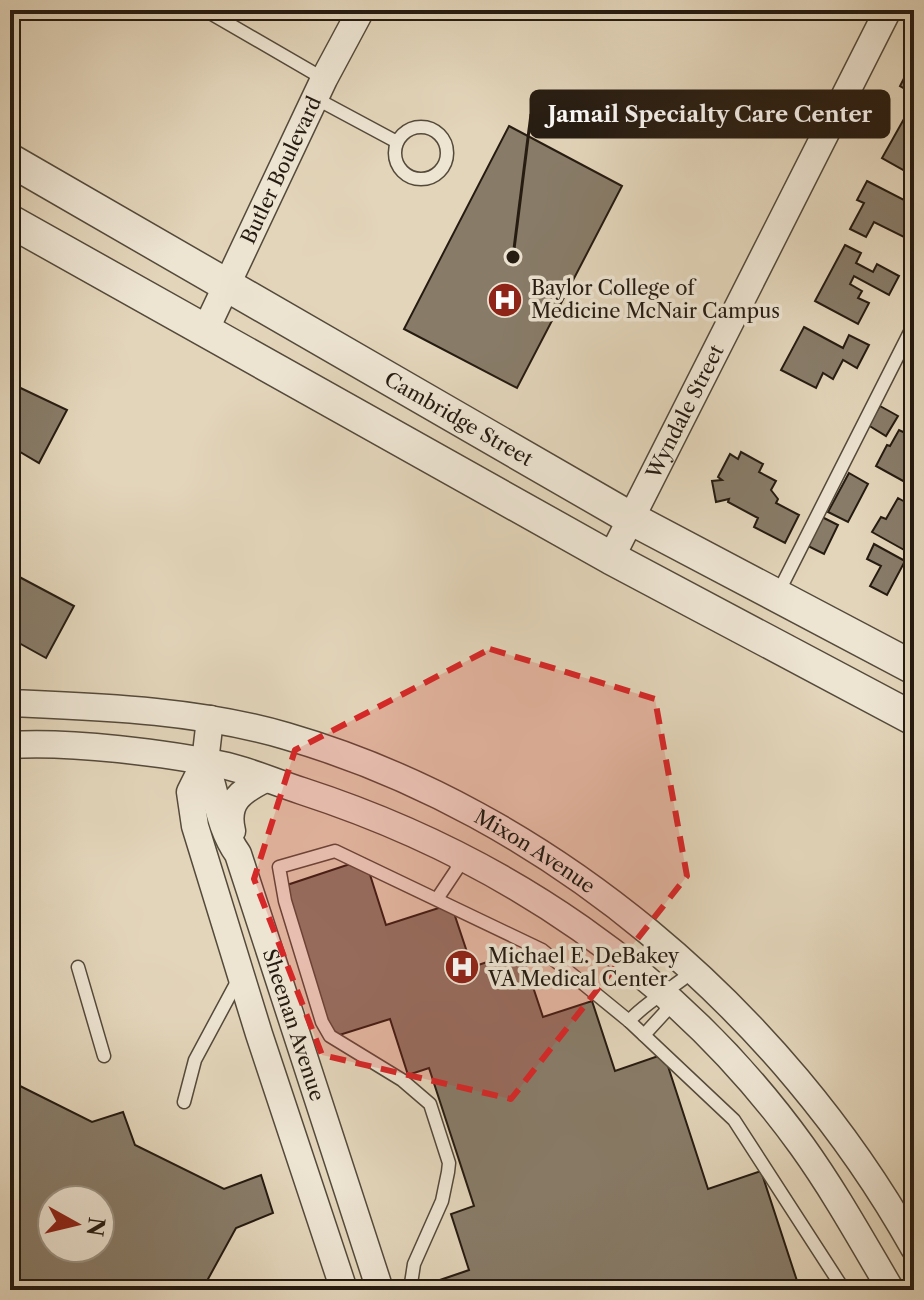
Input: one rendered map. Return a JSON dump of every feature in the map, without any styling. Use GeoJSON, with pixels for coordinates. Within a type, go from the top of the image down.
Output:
{"type":"FeatureCollection","features":[{"type":"Feature","properties":{"kind":"street","name":"Butler Boulevard"},"geometry":{"type":"LineString","coordinates":[[205,331],[319,88],[361,10]]}},
{"type":"Feature","properties":{"kind":"street","name":"Wyndale Street"},"geometry":{"type":"LineString","coordinates":[[611,558],[888,10]]}},
{"type":"Feature","properties":{"kind":"street","name":"Cambridge Street"},"geometry":{"type":"LineString","coordinates":[[10,160],[632,519],[914,668]]}},
{"type":"Feature","properties":{"kind":"street"},"geometry":{"type":"LineString","coordinates":[[10,221],[611,558],[914,719]]}},
{"type":"Feature","properties":{"kind":"street","name":"Mixon Avenue"},"geometry":{"type":"LineString","coordinates":[[10,703],[136,710],[210,719],[286,736],[369,766],[481,817],[614,901],[729,1002],[809,1094],[891,1206],[914,1248]]}},
{"type":"Feature","properties":{"kind":"street","name":"Sheenan Avenue"},"geometry":{"type":"LineString","coordinates":[[210,719],[205,762],[190,792],[193,812],[241,976],[344,1290]]}},
{"type":"Feature","properties":{"kind":"street","name":"Mixon Avenue"},"geometry":{"type":"LineString","coordinates":[[10,745],[71,746],[205,762],[265,779],[378,816],[564,915],[665,994],[735,1063],[791,1132],[842,1206],[891,1290]]}},
{"type":"Feature","properties":{"kind":"street","name":"Sheenan Avenue"},"geometry":{"type":"LineString","coordinates":[[205,762],[225,836],[238,854],[380,1290]]}},
{"type":"Feature","properties":{"kind":"street"},"geometry":{"type":"LineString","coordinates":[[238,854],[230,809],[241,792],[265,779]]}},
{"type":"Feature","properties":{"kind":"lane"},"geometry":{"type":"LineString","coordinates":[[214,12],[397,142]]}},
{"type":"Feature","properties":{"kind":"lane"},"geometry":{"type":"LineString","coordinates":[[427,127],[442,137],[446,145],[445,163],[427,179],[410,177],[398,166],[397,142],[410,129],[427,127]]}},
{"type":"Feature","properties":{"kind":"lane"},"geometry":{"type":"LineString","coordinates":[[777,595],[914,324]]}},
{"type":"Feature","properties":{"kind":"lane"},"geometry":{"type":"LineString","coordinates":[[410,1290],[414,1264],[442,1201],[449,1163],[430,1104],[402,1080],[330,1036],[322,1022],[285,901],[279,867],[335,851],[542,950],[629,1021],[734,1120],[844,1290]]}},
{"type":"Feature","properties":{"kind":"lane"},"geometry":{"type":"LineString","coordinates":[[437,899],[449,865],[457,858]]}},
{"type":"Feature","properties":{"kind":"lane"},"geometry":{"type":"LineString","coordinates":[[256,911],[285,901]]}},
{"type":"Feature","properties":{"kind":"lane"},"geometry":{"type":"LineString","coordinates":[[78,967],[104,1056]]}},
{"type":"Feature","properties":{"kind":"lane"},"geometry":{"type":"LineString","coordinates":[[629,1021],[650,998],[665,994],[693,971]]}},
{"type":"Feature","properties":{"kind":"lane"},"geometry":{"type":"LineString","coordinates":[[184,1102],[195,1060],[241,976]]}},
{"type":"Feature","properties":{"kind":"lane"},"geometry":{"type":"LineString","coordinates":[[644,1035],[666,1011],[665,994]]}},
{"type":"Feature","properties":{"kind":"highlighted area"},"geometry":{"type":"Polygon","coordinates":[[[490,649],[655,699],[687,876],[511,1099],[322,1055],[254,879],[295,750],[490,649]]]}},
{"type":"Feature","properties":{"kind":"building"},"geometry":{"type":"Polygon","coordinates":[[[914,59],[914,94],[900,86],[914,59]]]}},
{"type":"Feature","properties":{"kind":"building"},"geometry":{"type":"Polygon","coordinates":[[[905,117],[914,122],[914,176],[882,158],[905,117]]]}},
{"type":"Feature","properties":{"kind":"building"},"geometry":{"type":"Polygon","coordinates":[[[509,126],[622,186],[517,388],[404,329],[509,126]]]}},
{"type":"Feature","properties":{"kind":"building"},"geometry":{"type":"Polygon","coordinates":[[[867,181],[914,205],[914,242],[874,222],[866,237],[850,229],[864,203],[857,200],[867,181]]]}},
{"type":"Feature","properties":{"kind":"building"},"geometry":{"type":"Polygon","coordinates":[[[845,245],[861,253],[856,263],[873,272],[877,264],[899,276],[889,295],[854,276],[850,284],[862,291],[858,298],[869,303],[858,324],[815,301],[845,245]]]}},
{"type":"Feature","properties":{"kind":"building"},"geometry":{"type":"Polygon","coordinates":[[[804,327],[843,348],[849,335],[869,345],[857,368],[843,360],[833,379],[823,373],[816,388],[781,370],[804,327]]]}},
{"type":"Feature","properties":{"kind":"building"},"geometry":{"type":"Polygon","coordinates":[[[10,383],[67,410],[39,463],[10,446],[10,383]]]}},
{"type":"Feature","properties":{"kind":"building"},"geometry":{"type":"Polygon","coordinates":[[[880,406],[898,416],[886,436],[868,425],[880,406]]]}},
{"type":"Feature","properties":{"kind":"building"},"geometry":{"type":"Polygon","coordinates":[[[905,429],[914,434],[914,487],[876,466],[887,445],[890,446],[899,430],[903,432],[905,429]]]}},
{"type":"Feature","properties":{"kind":"building"},"geometry":{"type":"Polygon","coordinates":[[[741,452],[763,464],[759,472],[776,481],[771,490],[778,499],[776,503],[799,515],[785,543],[754,527],[758,518],[728,502],[729,499],[716,502],[712,481],[722,480],[718,477],[730,454],[738,459],[741,452]]]}},
{"type":"Feature","properties":{"kind":"building"},"geometry":{"type":"Polygon","coordinates":[[[10,464],[18,468],[10,486],[10,464]]]}},
{"type":"Feature","properties":{"kind":"building"},"geometry":{"type":"Polygon","coordinates":[[[849,473],[868,484],[848,522],[828,512],[849,473]]]}},
{"type":"Feature","properties":{"kind":"building"},"geometry":{"type":"Polygon","coordinates":[[[898,498],[914,507],[914,537],[906,551],[872,532],[881,517],[886,519],[898,498]]]}},
{"type":"Feature","properties":{"kind":"building"},"geometry":{"type":"Polygon","coordinates":[[[822,517],[838,525],[824,554],[808,546],[822,517]]]}},
{"type":"Feature","properties":{"kind":"building"},"geometry":{"type":"Polygon","coordinates":[[[874,544],[905,561],[887,595],[870,586],[881,566],[867,559],[874,544]]]}},
{"type":"Feature","properties":{"kind":"building"},"geometry":{"type":"Polygon","coordinates":[[[10,572],[74,606],[46,658],[10,638],[10,572]]]}},
{"type":"Feature","properties":{"kind":"building"},"geometry":{"type":"Polygon","coordinates":[[[365,859],[386,925],[451,904],[472,967],[521,951],[543,1017],[592,1001],[615,1071],[664,1054],[708,1189],[761,1171],[800,1290],[443,1290],[440,1280],[469,1270],[451,1214],[474,1206],[429,1068],[408,1075],[390,1019],[333,1037],[284,886],[365,859]]]}},
{"type":"Feature","properties":{"kind":"building"},"geometry":{"type":"Polygon","coordinates":[[[10,1081],[92,1122],[123,1112],[135,1145],[224,1189],[261,1175],[273,1213],[236,1228],[202,1290],[10,1290],[10,1081]]]}},
{"type":"Feature","properties":{"kind":"place","name":"Jamail Specialty Care Center"},"geometry":{"type":"Point","coordinates":[513,257]}},
{"type":"Feature","properties":{"kind":"place","name":"Baylor College of Medicine McNair Campus"},"geometry":{"type":"Point","coordinates":[505,300]}},
{"type":"Feature","properties":{"kind":"place","name":"Michael E. DeBakey VA Medical Center"},"geometry":{"type":"Point","coordinates":[462,967]}}]}
